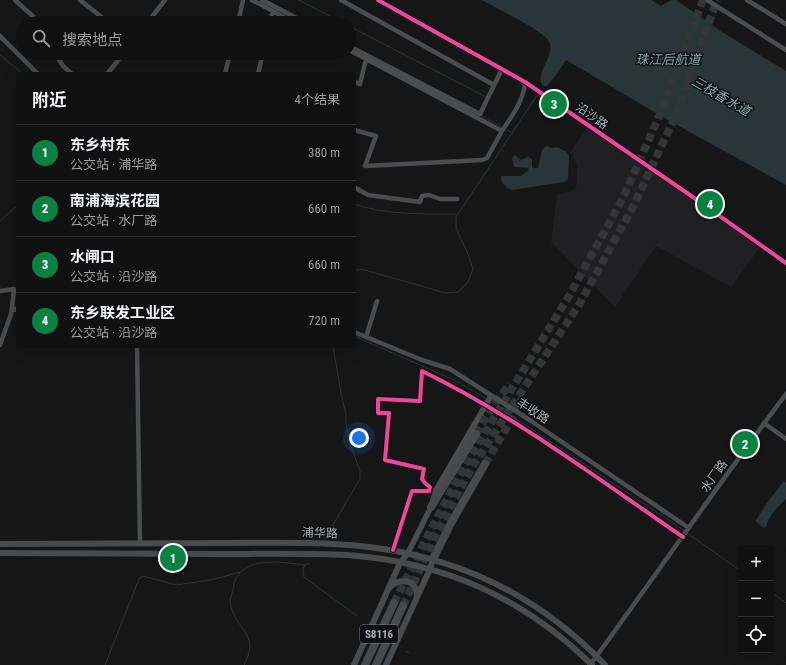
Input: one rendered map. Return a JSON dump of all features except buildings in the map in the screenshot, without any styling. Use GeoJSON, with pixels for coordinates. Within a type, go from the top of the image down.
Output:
{"type":"FeatureCollection","features":[{"type":"Feature","properties":{"kind":"highway"},"geometry":{"type":"LineString","coordinates":[[431,507],[476,434]]}},
{"type":"Feature","properties":{"kind":"highway"},"geometry":{"type":"LineString","coordinates":[[433,559],[451,523],[485,464]]}},
{"type":"Feature","properties":{"kind":"highway","name":"S8116"},"geometry":{"type":"LineString","coordinates":[[365,665],[394,602]]}},
{"type":"Feature","properties":{"kind":"highway","name":"S8116"},"geometry":{"type":"LineString","coordinates":[[376,665],[403,606]]}},
{"type":"Feature","properties":{"kind":"main road","name":"浦华路"},"geometry":{"type":"LineString","coordinates":[[0,544],[322,544],[393,550],[433,559],[467,570],[511,591],[534,604],[554,619],[605,665]]}},
{"type":"Feature","properties":{"kind":"main road","name":"浦华路"},"geometry":{"type":"LineString","coordinates":[[0,553],[318,555],[347,556],[400,563],[452,575],[506,600],[524,610],[550,629],[591,665]]}},
{"type":"Feature","properties":{"kind":"main road"},"geometry":{"type":"LineString","coordinates":[[354,665],[400,563],[408,553]]}},
{"type":"Feature","properties":{"kind":"main road"},"geometry":{"type":"LineString","coordinates":[[386,665],[430,569],[433,559]]}},
{"type":"Feature","properties":{"kind":"main road"},"geometry":{"type":"LineString","coordinates":[[388,589],[399,581],[409,581],[416,588],[417,598]]}},
{"type":"Feature","properties":{"kind":"street"},"geometry":{"type":"LineString","coordinates":[[15,0],[33,16]]}},
{"type":"Feature","properties":{"kind":"street"},"geometry":{"type":"LineString","coordinates":[[80,0],[99,16]]}},
{"type":"Feature","properties":{"kind":"street"},"geometry":{"type":"LineString","coordinates":[[152,16],[165,0]]}},
{"type":"Feature","properties":{"kind":"street"},"geometry":{"type":"LineString","coordinates":[[240,16],[243,0]]}},
{"type":"Feature","properties":{"kind":"street"},"geometry":{"type":"LineString","coordinates":[[252,0],[282,16]]}},
{"type":"Feature","properties":{"kind":"street"},"geometry":{"type":"LineString","coordinates":[[262,0],[293,16]]}},
{"type":"Feature","properties":{"kind":"street"},"geometry":{"type":"LineString","coordinates":[[341,0],[494,85]]}},
{"type":"Feature","properties":{"kind":"street","name":"沿沙路"},"geometry":{"type":"LineString","coordinates":[[378,0],[525,82],[786,263]]}},
{"type":"Feature","properties":{"kind":"street"},"geometry":{"type":"LineString","coordinates":[[707,0],[786,50]]}},
{"type":"Feature","properties":{"kind":"street"},"geometry":{"type":"LineString","coordinates":[[747,0],[786,24]]}},
{"type":"Feature","properties":{"kind":"street"},"geometry":{"type":"LineString","coordinates":[[272,16],[273,11]]}},
{"type":"Feature","properties":{"kind":"street"},"geometry":{"type":"LineString","coordinates":[[0,36],[16,52]]}},
{"type":"Feature","properties":{"kind":"street"},"geometry":{"type":"LineString","coordinates":[[356,50],[480,114],[502,70]]}},
{"type":"Feature","properties":{"kind":"street"},"geometry":{"type":"LineString","coordinates":[[356,54],[502,131]]}},
{"type":"Feature","properties":{"kind":"street"},"geometry":{"type":"LineString","coordinates":[[356,83],[360,84],[366,59]]}},
{"type":"Feature","properties":{"kind":"street"},"geometry":{"type":"LineString","coordinates":[[24,60],[36,72]]}},
{"type":"Feature","properties":{"kind":"street"},"geometry":{"type":"LineString","coordinates":[[59,60],[70,72]]}},
{"type":"Feature","properties":{"kind":"street"},"geometry":{"type":"LineString","coordinates":[[109,72],[118,60]]}},
{"type":"Feature","properties":{"kind":"street"},"geometry":{"type":"LineString","coordinates":[[225,72],[228,60]]}},
{"type":"Feature","properties":{"kind":"street"},"geometry":{"type":"LineString","coordinates":[[258,72],[261,60]]}},
{"type":"Feature","properties":{"kind":"street"},"geometry":{"type":"LineString","coordinates":[[356,131],[376,136],[365,166],[482,160],[487,158],[502,131],[514,114],[524,91],[525,82]]}},
{"type":"Feature","properties":{"kind":"street"},"geometry":{"type":"LineString","coordinates":[[356,188],[368,195],[412,202],[420,202],[422,196],[429,195],[440,199],[457,199]]}},
{"type":"Feature","properties":{"kind":"street"},"geometry":{"type":"LineString","coordinates":[[0,291],[14,289],[11,314],[0,345]]}},
{"type":"Feature","properties":{"kind":"street"},"geometry":{"type":"LineString","coordinates":[[366,337],[377,301]]}},
{"type":"Feature","properties":{"kind":"street"},"geometry":{"type":"LineString","coordinates":[[12,308],[16,309]]}},
{"type":"Feature","properties":{"kind":"street","name":"丰收路"},"geometry":{"type":"LineString","coordinates":[[356,333],[422,360],[450,369],[491,396],[686,533]]}},
{"type":"Feature","properties":{"kind":"street"},"geometry":{"type":"LineString","coordinates":[[137,348],[140,544]]}},
{"type":"Feature","properties":{"kind":"street"},"geometry":{"type":"LineString","coordinates":[[393,550],[412,491],[429,491],[430,487],[422,479],[424,470],[385,460],[389,413],[378,413],[378,399],[420,401],[422,371],[450,384],[534,435],[686,533]]}},
{"type":"Feature","properties":{"kind":"street","name":"水厂路"},"geometry":{"type":"LineString","coordinates":[[591,665],[786,394]]}},
{"type":"Feature","properties":{"kind":"street"},"geometry":{"type":"LineString","coordinates":[[408,553],[431,507],[436,490],[491,396]]}},
{"type":"Feature","properties":{"kind":"street"},"geometry":{"type":"LineString","coordinates":[[764,423],[786,439]]}},
{"type":"Feature","properties":{"kind":"shaded area"},"geometry":{"type":"Polygon","coordinates":[[[588,126],[761,246],[731,287],[656,246],[615,307],[551,242],[557,195],[572,191],[575,189],[577,184],[577,164],[570,152],[588,126]]]}},
{"type":"Feature","properties":{"kind":"water","name":"珠江后航道"},"geometry":{"type":"Polygon","coordinates":[[[482,0],[651,0],[661,6],[671,0],[676,0],[722,32],[786,71],[786,185],[668,120],[566,60],[547,86],[543,86],[541,75],[550,52],[548,40],[536,30],[482,0]]]}},
{"type":"Feature","properties":{"kind":"water"},"geometry":{"type":"Polygon","coordinates":[[[547,146],[551,148],[557,147],[565,151],[569,156],[568,179],[564,182],[512,190],[504,184],[501,180],[501,176],[521,176],[529,170],[528,168],[514,167],[512,158],[515,155],[521,160],[528,157],[532,159],[532,167],[538,168],[542,150],[547,146]]]}},
{"type":"Feature","properties":{"kind":"water"},"geometry":{"type":"Polygon","coordinates":[[[784,481],[786,483],[786,499],[774,512],[764,528],[756,522],[756,520],[784,481]]]}},
{"type":"Feature","properties":{"kind":"waterway"},"geometry":{"type":"LineString","coordinates":[[299,0],[330,16]]}},
{"type":"Feature","properties":{"kind":"waterway"},"geometry":{"type":"LineString","coordinates":[[356,30],[486,97]]}},
{"type":"Feature","properties":{"kind":"waterway"},"geometry":{"type":"LineString","coordinates":[[0,55],[21,72]]}},
{"type":"Feature","properties":{"kind":"waterway"},"geometry":{"type":"LineString","coordinates":[[356,270],[361,269],[446,293],[458,292],[468,282],[473,269],[456,228],[456,217],[538,94]]}},
{"type":"Feature","properties":{"kind":"waterway"},"geometry":{"type":"LineString","coordinates":[[481,116],[502,127]]}},
{"type":"Feature","properties":{"kind":"waterway"},"geometry":{"type":"LineString","coordinates":[[506,130],[511,132]]}},
{"type":"Feature","properties":{"kind":"waterway"},"geometry":{"type":"LineString","coordinates":[[356,205],[366,208],[392,212],[457,214]]}},
{"type":"Feature","properties":{"kind":"waterway"},"geometry":{"type":"LineString","coordinates":[[0,221],[16,207]]}},
{"type":"Feature","properties":{"kind":"waterway"},"geometry":{"type":"LineString","coordinates":[[356,337],[454,380],[487,399]]}},
{"type":"Feature","properties":{"kind":"waterway"},"geometry":{"type":"LineString","coordinates":[[324,540],[360,479],[360,471],[351,446],[346,424],[346,415],[333,348]]}},
{"type":"Feature","properties":{"kind":"waterway"},"geometry":{"type":"LineString","coordinates":[[491,402],[685,531]]}},
{"type":"Feature","properties":{"kind":"waterway"},"geometry":{"type":"LineString","coordinates":[[687,533],[738,569]]}},
{"type":"Feature","properties":{"kind":"waterway"},"geometry":{"type":"LineString","coordinates":[[244,665],[250,647],[249,640],[230,605],[237,578],[243,570],[251,565],[273,562],[305,565],[309,563]]}},
{"type":"Feature","properties":{"kind":"waterway"},"geometry":{"type":"LineString","coordinates":[[305,565],[303,569],[304,577],[357,616]]}},
{"type":"Feature","properties":{"kind":"waterway"},"geometry":{"type":"LineString","coordinates":[[105,665],[139,579],[143,576],[176,585],[211,580],[240,572]]}},
{"type":"Feature","properties":{"kind":"waterway"},"geometry":{"type":"LineString","coordinates":[[774,594],[786,603]]}},
{"type":"Feature","properties":{"kind":"waterway"},"geometry":{"type":"LineString","coordinates":[[405,651],[409,653]]}},
{"type":"Feature","properties":{"kind":"tunnel"},"geometry":{"type":"LineString","coordinates":[[394,603],[468,460],[569,296],[623,198],[661,112],[703,0]]}},
{"type":"Feature","properties":{"kind":"tunnel"},"geometry":{"type":"LineString","coordinates":[[403,606],[436,534],[474,464],[580,303],[634,205],[674,119],[717,0]]}},
{"type":"Feature","properties":{"kind":"tunnel"},"geometry":{"type":"LineString","coordinates":[[476,434],[495,403],[510,384]]}},
{"type":"Feature","properties":{"kind":"tunnel"},"geometry":{"type":"LineString","coordinates":[[485,464],[512,419],[522,399]]}},
{"type":"Feature","properties":{"kind":"cycle path"},"geometry":{"type":"LineString","coordinates":[[378,0],[525,82],[786,263]]}},
{"type":"Feature","properties":{"kind":"cycle path"},"geometry":{"type":"LineString","coordinates":[[393,550],[412,491],[429,491],[430,487],[422,479],[424,469],[385,460],[389,413],[378,413],[378,399],[420,401],[422,371],[523,428],[556,449],[683,537]]}},
{"type":"Feature","properties":{"kind":"place","name":"水闸口"},"geometry":{"type":"Point","coordinates":[554,104]}},
{"type":"Feature","properties":{"kind":"place","name":"东乡联发工业区"},"geometry":{"type":"Point","coordinates":[710,204]}},
{"type":"Feature","properties":{"kind":"place","name":"南浦海滨花园"},"geometry":{"type":"Point","coordinates":[745,444]}},
{"type":"Feature","properties":{"kind":"place","name":"东乡村东"},"geometry":{"type":"Point","coordinates":[173,558]}},
{"type":"Feature","properties":{"kind":"water label","name":"三枝香水道"},"geometry":{"type":"Point","coordinates":[721,96]}}]}
